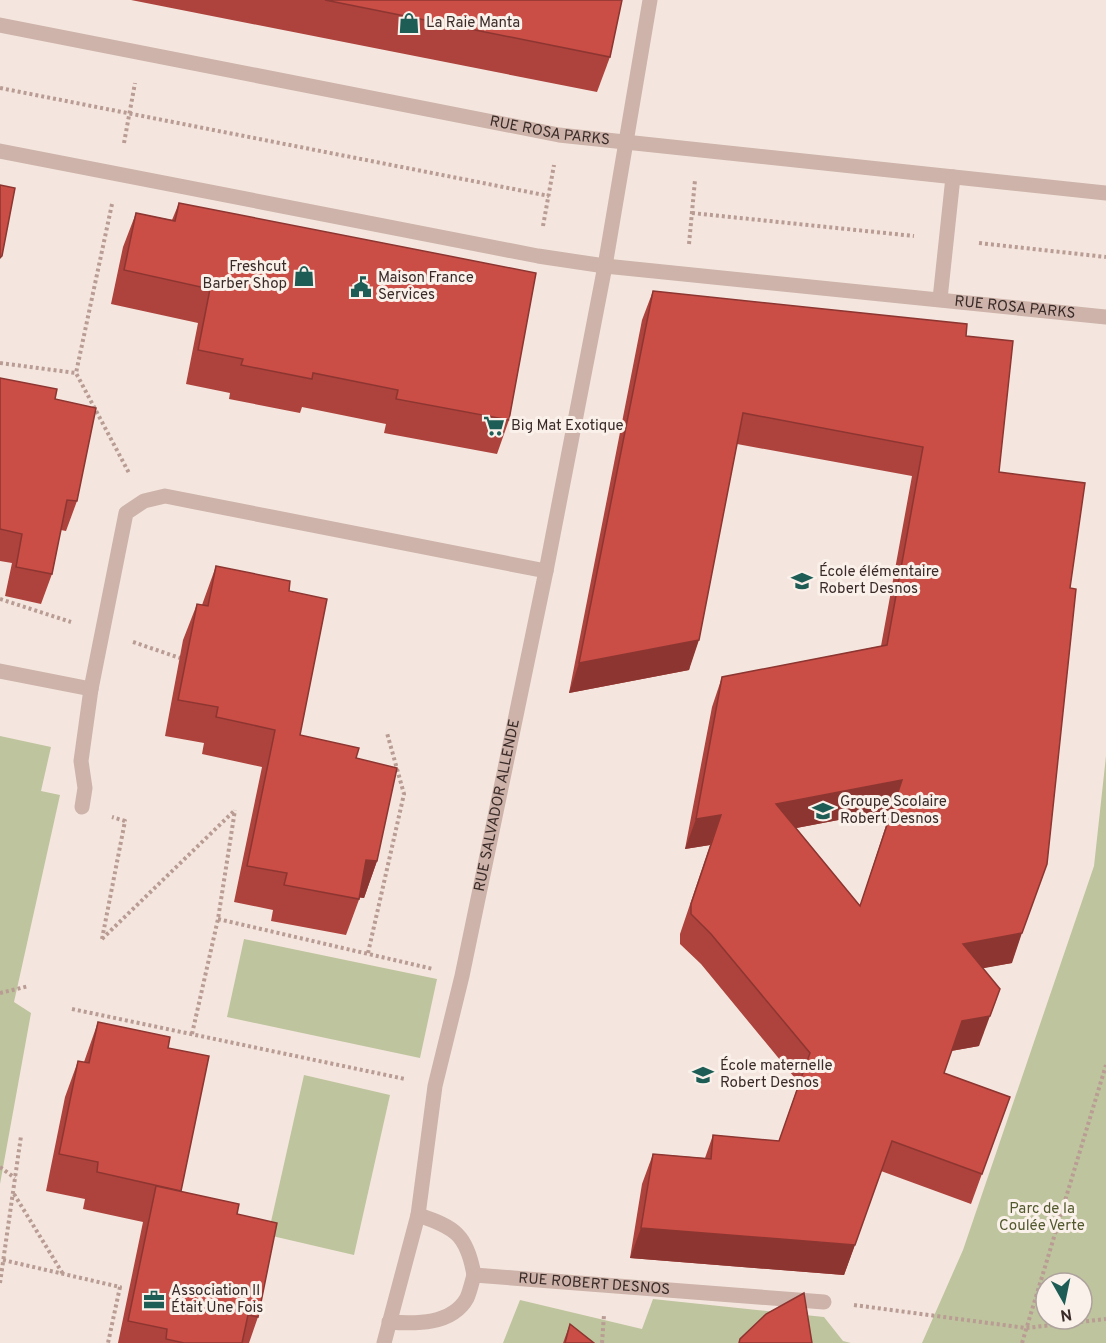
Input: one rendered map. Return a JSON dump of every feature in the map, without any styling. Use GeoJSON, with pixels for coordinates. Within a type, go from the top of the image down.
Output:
{"type":"FeatureCollection","features":[{"type":"Feature","properties":{"kind":"street","name":"RUE SALVADOR ALLENDE"},"geometry":{"type":"LineString","coordinates":[[384,1343],[418,1215],[435,1086],[462,976],[546,571],[605,266],[650,0]]}},
{"type":"Feature","properties":{"kind":"street","name":"RUE ROSA PARKS"},"geometry":{"type":"LineString","coordinates":[[0,25],[559,135],[1106,193]]}},
{"type":"Feature","properties":{"kind":"street","name":"RUE ROSA PARKS"},"geometry":{"type":"LineString","coordinates":[[0,151],[538,256],[605,266],[1106,317]]}},
{"type":"Feature","properties":{"kind":"street"},"geometry":{"type":"LineString","coordinates":[[940,299],[953,177]]}},
{"type":"Feature","properties":{"kind":"street"},"geometry":{"type":"LineString","coordinates":[[82,807],[85,788],[81,761],[91,689],[126,513],[144,501],[165,496],[546,571]]}},
{"type":"Feature","properties":{"kind":"street"},"geometry":{"type":"LineString","coordinates":[[0,670],[91,689]]}},
{"type":"Feature","properties":{"kind":"street"},"geometry":{"type":"LineString","coordinates":[[389,1322],[421,1325],[446,1316],[466,1299],[474,1275],[470,1252],[450,1225],[418,1215]]}},
{"type":"Feature","properties":{"kind":"street","name":"RUE ROBERT DESNOS"},"geometry":{"type":"LineString","coordinates":[[474,1275],[824,1302]]}},
{"type":"Feature","properties":{"kind":"path"},"geometry":{"type":"LineString","coordinates":[[141,53],[76,373],[144,501]]}},
{"type":"Feature","properties":{"kind":"path"},"geometry":{"type":"LineString","coordinates":[[0,88],[549,196]]}},
{"type":"Feature","properties":{"kind":"path"},"geometry":{"type":"LineString","coordinates":[[538,256],[559,135]]}},
{"type":"Feature","properties":{"kind":"path"},"geometry":{"type":"LineString","coordinates":[[686,274],[698,150]]}},
{"type":"Feature","properties":{"kind":"path"},"geometry":{"type":"LineString","coordinates":[[692,213],[1106,257]]}},
{"type":"Feature","properties":{"kind":"path"},"geometry":{"type":"LineString","coordinates":[[0,363],[76,373]]}},
{"type":"Feature","properties":{"kind":"path"},"geometry":{"type":"LineString","coordinates":[[368,953],[404,794],[387,733]]}},
{"type":"Feature","properties":{"kind":"path"},"geometry":{"type":"LineString","coordinates":[[124,821],[102,939],[235,810],[218,919],[192,1034]]}},
{"type":"Feature","properties":{"kind":"path"},"geometry":{"type":"LineString","coordinates":[[218,919],[462,976]]}},
{"type":"Feature","properties":{"kind":"path"},"geometry":{"type":"LineString","coordinates":[[0,993],[29,986]]}},
{"type":"Feature","properties":{"kind":"path"},"geometry":{"type":"LineString","coordinates":[[72,1008],[435,1086]]}},
{"type":"Feature","properties":{"kind":"path"},"geometry":{"type":"LineString","coordinates":[[1022,1343],[1106,1065]]}},
{"type":"Feature","properties":{"kind":"path"},"geometry":{"type":"LineString","coordinates":[[0,1284],[21,1136]]}},
{"type":"Feature","properties":{"kind":"path"},"geometry":{"type":"LineString","coordinates":[[0,1167],[15,1178]]}},
{"type":"Feature","properties":{"kind":"path"},"geometry":{"type":"LineString","coordinates":[[13,1193],[64,1275]]}},
{"type":"Feature","properties":{"kind":"path"},"geometry":{"type":"LineString","coordinates":[[3,1260],[120,1287],[108,1343]]}},
{"type":"Feature","properties":{"kind":"path"},"geometry":{"type":"LineString","coordinates":[[824,1302],[1026,1328],[1106,1319]]}},
{"type":"Feature","properties":{"kind":"green space"},"geometry":{"type":"Polygon","coordinates":[[[0,736],[51,747],[41,791],[60,795],[14,1002],[31,1013],[0,1184],[0,736]]]}},
{"type":"Feature","properties":{"kind":"green space","name":"Parc de la Coulée Verte"},"geometry":{"type":"Polygon","coordinates":[[[1106,756],[1106,1343],[922,1343],[963,1250],[1094,866],[1106,756]]]}},
{"type":"Feature","properties":{"kind":"green space"},"geometry":{"type":"Polygon","coordinates":[[[244,939],[437,979],[420,1058],[227,1017],[244,939]]]}},
{"type":"Feature","properties":{"kind":"green space"},"geometry":{"type":"Polygon","coordinates":[[[304,1075],[390,1095],[354,1255],[268,1235],[304,1075]]]}},
{"type":"Feature","properties":{"kind":"green space"},"geometry":{"type":"Polygon","coordinates":[[[653,1299],[824,1317],[843,1341],[851,1343],[503,1343],[520,1300],[642,1329],[653,1299]]]}},
{"type":"Feature","properties":{"kind":"building"},"geometry":{"type":"Polygon","coordinates":[[[325,0],[622,0],[610,57],[325,0]]]}},
{"type":"Feature","properties":{"kind":"building"},"geometry":{"type":"Polygon","coordinates":[[[0,185],[15,188],[0,258],[0,185]]]}},
{"type":"Feature","properties":{"kind":"building"},"geometry":{"type":"Polygon","coordinates":[[[179,203],[536,273],[509,420],[396,399],[398,390],[313,373],[312,379],[241,365],[243,359],[198,350],[210,289],[124,270],[136,213],[175,221],[179,203]]]}},
{"type":"Feature","properties":{"kind":"building"},"geometry":{"type":"Polygon","coordinates":[[[653,291],[967,324],[966,336],[1013,341],[999,472],[1085,483],[1070,588],[1076,589],[1047,864],[1022,933],[963,944],[1000,989],[990,1016],[962,1021],[944,1073],[1010,1097],[982,1174],[892,1141],[855,1245],[641,1228],[653,1154],[711,1159],[713,1135],[779,1141],[810,1053],[711,934],[691,914],[691,904],[721,815],[696,819],[722,677],[887,645],[923,447],[743,413],[699,640],[579,663],[653,291]],[[902,780],[776,804],[860,906],[902,780]]]}},
{"type":"Feature","properties":{"kind":"building"},"geometry":{"type":"Polygon","coordinates":[[[0,378],[57,389],[55,399],[96,408],[77,501],[67,500],[52,574],[16,567],[22,534],[0,529],[0,378]]]}},
{"type":"Feature","properties":{"kind":"building"},"geometry":{"type":"Polygon","coordinates":[[[216,566],[290,581],[289,591],[327,599],[300,735],[359,748],[356,758],[397,768],[377,861],[366,860],[359,899],[284,885],[287,873],[247,866],[275,730],[216,717],[218,707],[178,700],[197,604],[208,606],[216,566]]]}},
{"type":"Feature","properties":{"kind":"building"},"geometry":{"type":"Polygon","coordinates":[[[98,1022],[170,1037],[168,1048],[209,1056],[181,1191],[97,1172],[98,1162],[59,1154],[78,1061],[89,1063],[98,1022]]]}},
{"type":"Feature","properties":{"kind":"building"},"geometry":{"type":"Polygon","coordinates":[[[156,1186],[239,1204],[237,1214],[277,1223],[258,1317],[248,1315],[242,1343],[184,1343],[166,1339],[167,1329],[128,1321],[156,1186]]]}},
{"type":"Feature","properties":{"kind":"building"},"geometry":{"type":"Polygon","coordinates":[[[804,1293],[812,1343],[739,1343],[740,1339],[766,1314],[804,1293]]]}},
{"type":"Feature","properties":{"kind":"building"},"geometry":{"type":"Polygon","coordinates":[[[570,1324],[594,1343],[565,1343],[570,1324]]]}},
{"type":"Feature","properties":{"kind":"place","name":"La Raie Manta"},"geometry":{"type":"Point","coordinates":[409,23]}},
{"type":"Feature","properties":{"kind":"place","name":"Freshcut Barber Shop"},"geometry":{"type":"Point","coordinates":[304,276]}},
{"type":"Feature","properties":{"kind":"place","name":"Maison France Services"},"geometry":{"type":"Point","coordinates":[361,287]}},
{"type":"Feature","properties":{"kind":"place","name":"Big Mat Exotique"},"geometry":{"type":"Point","coordinates":[494,426]}},
{"type":"Feature","properties":{"kind":"place","name":"École élémentaire Robert Desnos"},"geometry":{"type":"Point","coordinates":[802,581]}},
{"type":"Feature","properties":{"kind":"place","name":"Groupe Scolaire Robert Desnos"},"geometry":{"type":"Point","coordinates":[823,811]}},
{"type":"Feature","properties":{"kind":"place","name":"École maternelle Robert Desnos"},"geometry":{"type":"Point","coordinates":[703,1075]}},
{"type":"Feature","properties":{"kind":"place","name":"Association Il Était Une Fois"},"geometry":{"type":"Point","coordinates":[154,1300]}}]}
